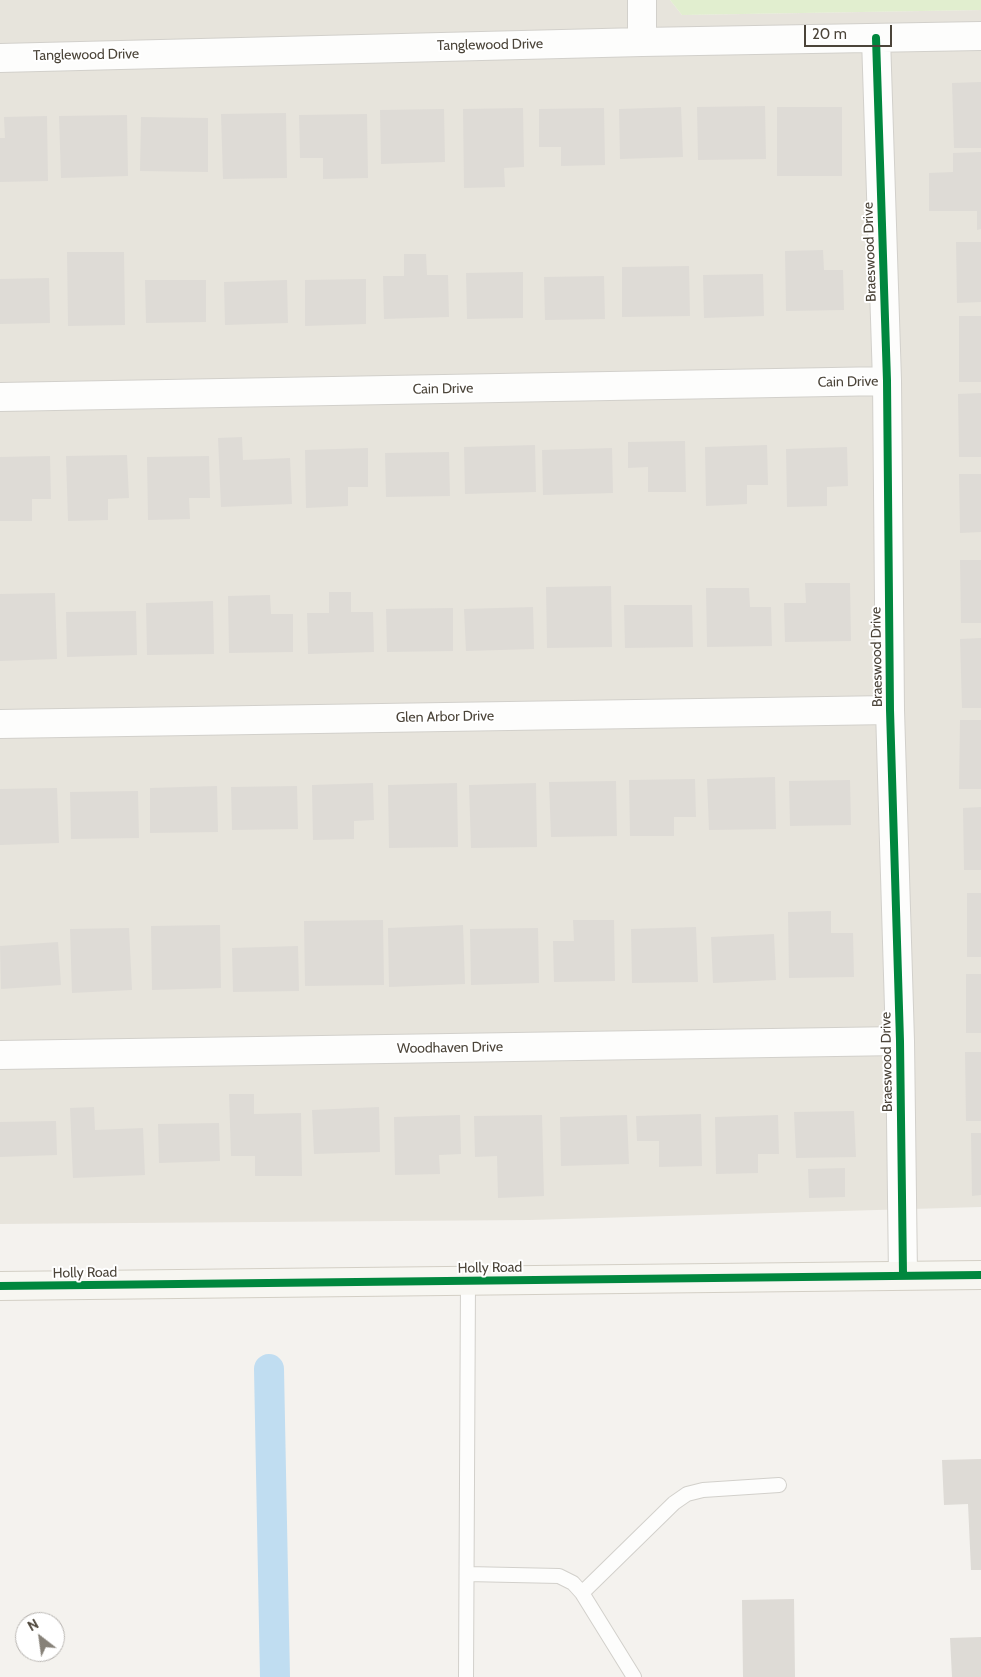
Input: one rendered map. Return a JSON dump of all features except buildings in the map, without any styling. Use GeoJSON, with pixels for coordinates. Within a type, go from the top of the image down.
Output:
{"type":"FeatureCollection","features":[{"type":"Feature","properties":{"kind":"main road","name":"Holly Road"},"geometry":{"type":"LineString","coordinates":[[0,1286],[981,1274]]}},
{"type":"Feature","properties":{"kind":"street"},"geometry":{"type":"LineString","coordinates":[[642,0],[642,42]]}},
{"type":"Feature","properties":{"kind":"street","name":"Tanglewood Drive"},"geometry":{"type":"LineString","coordinates":[[0,58],[642,42],[981,36]]}},
{"type":"Feature","properties":{"kind":"street","name":"Braeswood Drive"},"geometry":{"type":"LineString","coordinates":[[876,38],[887,381],[890,710],[900,1041],[903,1276]]}},
{"type":"Feature","properties":{"kind":"street","name":"Cain Drive"},"geometry":{"type":"LineString","coordinates":[[0,397],[887,381]]}},
{"type":"Feature","properties":{"kind":"street","name":"Glen Arbor Drive"},"geometry":{"type":"LineString","coordinates":[[0,724],[890,710]]}},
{"type":"Feature","properties":{"kind":"street","name":"Woodhaven Drive"},"geometry":{"type":"LineString","coordinates":[[0,1055],[900,1041]]}},
{"type":"Feature","properties":{"kind":"lane"},"geometry":{"type":"LineString","coordinates":[[466,1677],[468,1281]]}},
{"type":"Feature","properties":{"kind":"lane"},"geometry":{"type":"LineString","coordinates":[[582,1593],[674,1503],[687,1494],[703,1490],[779,1485]]}},
{"type":"Feature","properties":{"kind":"lane"},"geometry":{"type":"LineString","coordinates":[[467,1574],[559,1576],[573,1584],[582,1593],[634,1677]]}},
{"type":"Feature","properties":{"kind":"shaded area"},"geometry":{"type":"Polygon","coordinates":[[[0,0],[670,0],[682,15],[981,10],[981,1207],[530,1220],[0,1224],[0,0]]]}},
{"type":"Feature","properties":{"kind":"green space"},"geometry":{"type":"Polygon","coordinates":[[[670,0],[981,0],[981,10],[682,15],[670,0]]]}},
{"type":"Feature","properties":{"kind":"waterway"},"geometry":{"type":"LineString","coordinates":[[269,1369],[275,1677]]}},
{"type":"Feature","properties":{"kind":"cycle path"},"geometry":{"type":"LineString","coordinates":[[876,38],[887,381],[890,710],[900,1041],[903,1275]]}},
{"type":"Feature","properties":{"kind":"cycle path"},"geometry":{"type":"LineString","coordinates":[[0,1286],[981,1275]]}}]}
